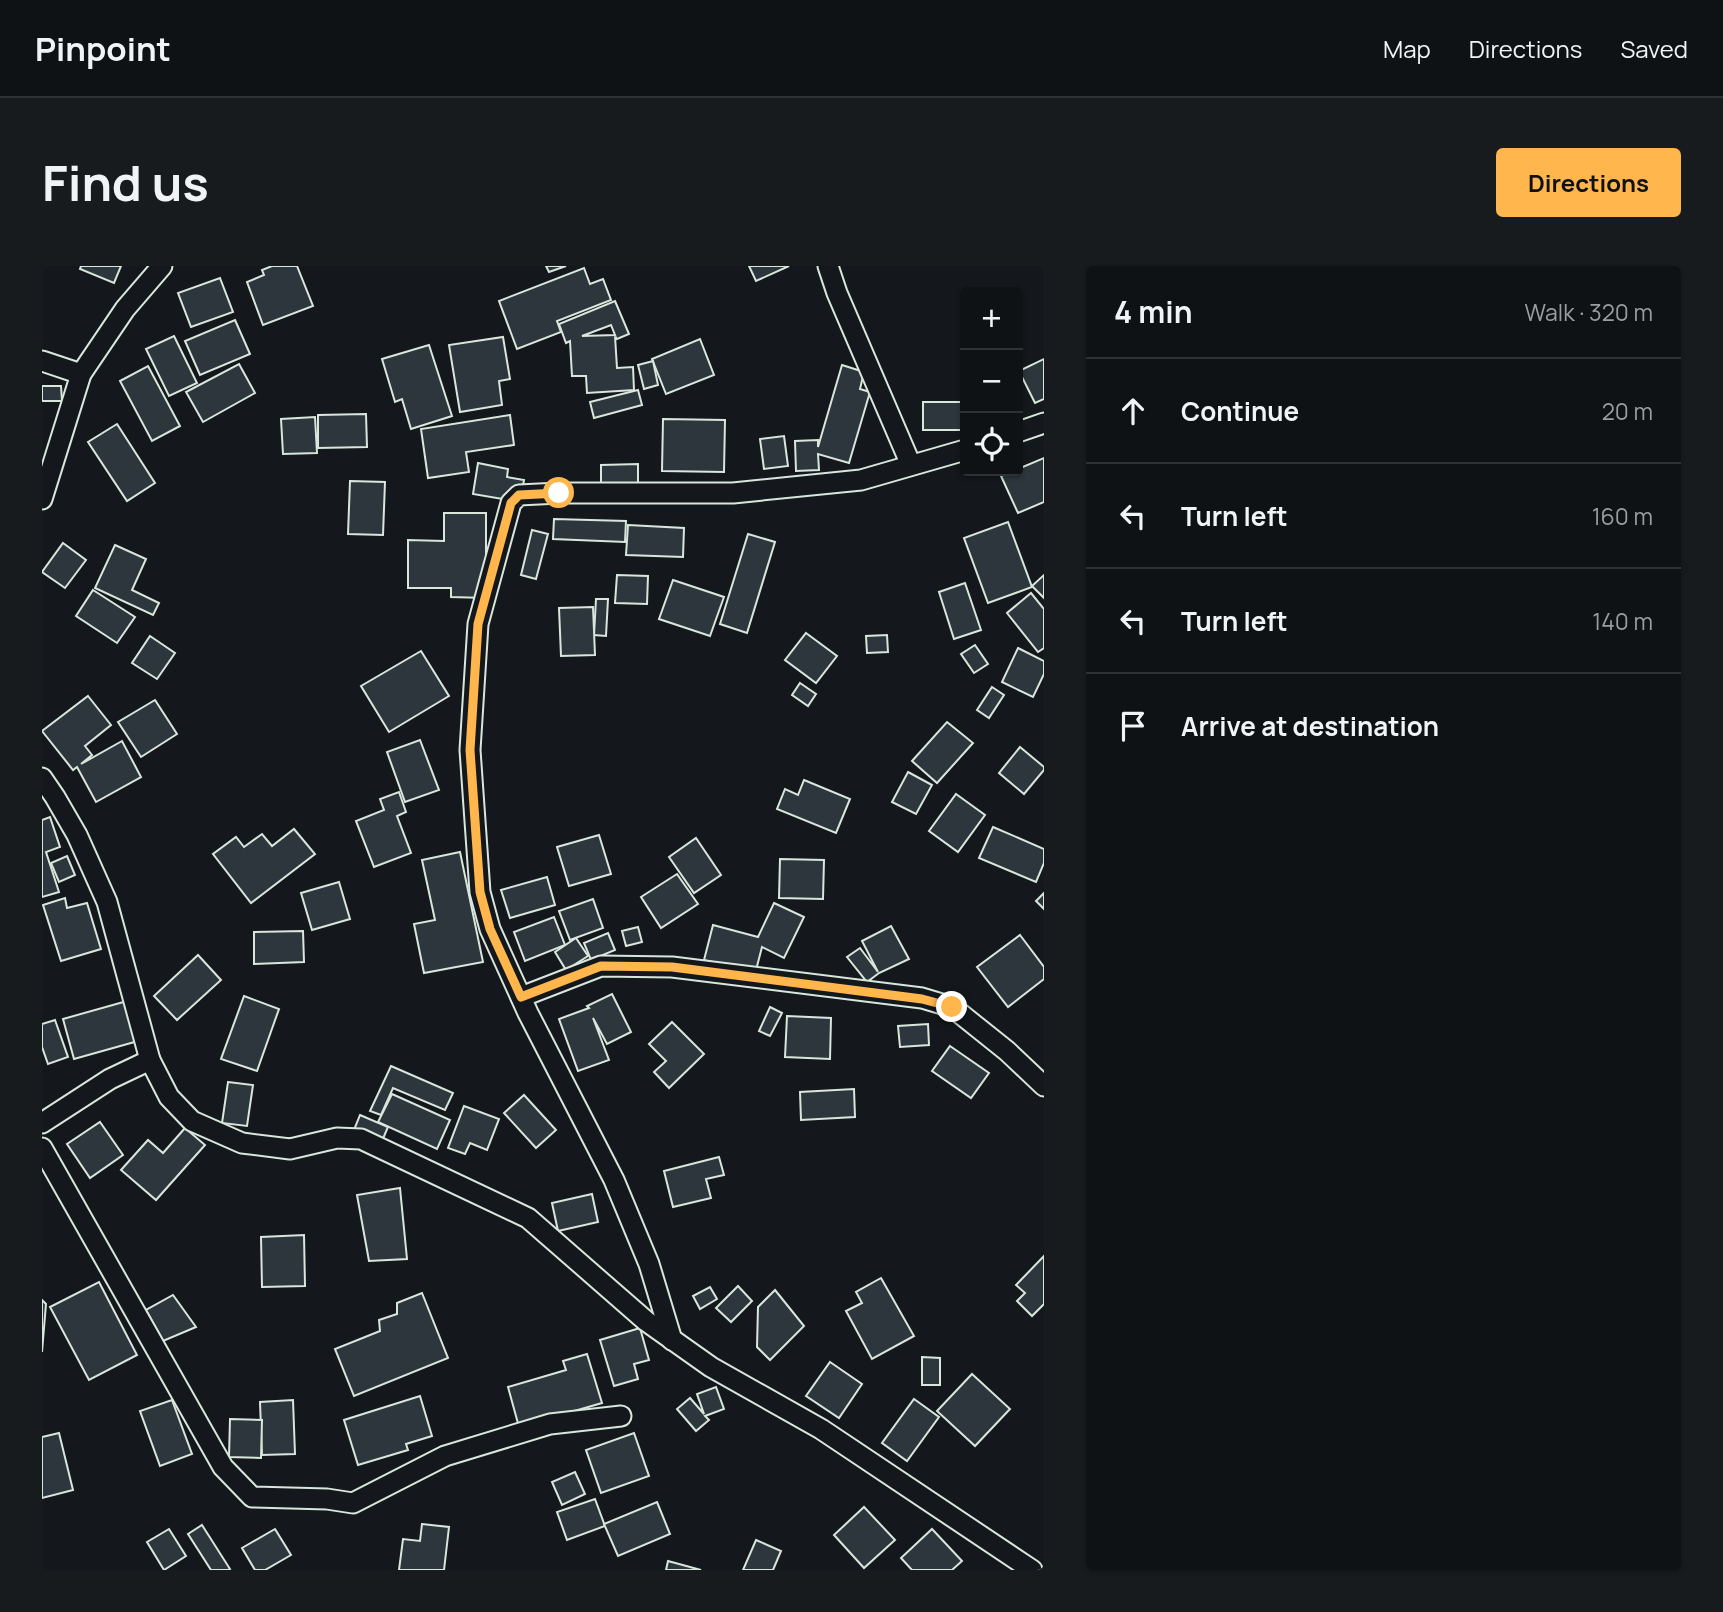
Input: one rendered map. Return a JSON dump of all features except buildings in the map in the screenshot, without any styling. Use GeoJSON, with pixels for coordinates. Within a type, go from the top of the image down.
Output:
{"type":"FeatureCollection","features":[{"type":"Feature","properties":{"kind":"street"},"geometry":{"type":"LineString","coordinates":[[42,499],[80,374],[125,309],[162,266]]}},
{"type":"Feature","properties":{"kind":"street"},"geometry":{"type":"LineString","coordinates":[[828,266],[911,466]]}},
{"type":"Feature","properties":{"kind":"street"},"geometry":{"type":"LineString","coordinates":[[42,361],[80,374]]}},
{"type":"Feature","properties":{"kind":"street"},"geometry":{"type":"LineString","coordinates":[[1023,430],[1044,423]]}},
{"type":"Feature","properties":{"kind":"street"},"geometry":{"type":"LineString","coordinates":[[672,1340],[649,1264],[614,1180],[521,997],[490,929],[480,892],[470,750],[478,624],[511,503],[519,495],[733,493],[861,480],[960,451]]}},
{"type":"Feature","properties":{"kind":"street"},"geometry":{"type":"LineString","coordinates":[[42,778],[77,835],[107,902],[150,1060],[169,1097],[192,1121],[242,1143],[290,1149],[337,1138],[362,1139],[528,1217],[646,1321],[672,1340],[711,1367],[821,1429],[1032,1570]]}},
{"type":"Feature","properties":{"kind":"street"},"geometry":{"type":"LineString","coordinates":[[521,997],[601,966],[672,967],[922,999],[952,1007],[1007,1051],[1044,1086]]}},
{"type":"Feature","properties":{"kind":"street"},"geometry":{"type":"LineString","coordinates":[[42,1123],[110,1079],[150,1060]]}},
{"type":"Feature","properties":{"kind":"street"},"geometry":{"type":"LineString","coordinates":[[42,1147],[223,1466],[252,1497],[327,1499],[353,1503],[445,1456],[550,1424],[621,1416]]}},
{"type":"Feature","properties":{"kind":"route"},"geometry":{"type":"LineString","coordinates":[[559,493],[519,495],[511,503],[478,624],[470,750],[480,892],[490,929],[521,997],[601,966],[672,967],[922,999],[952,1007]]}}]}
